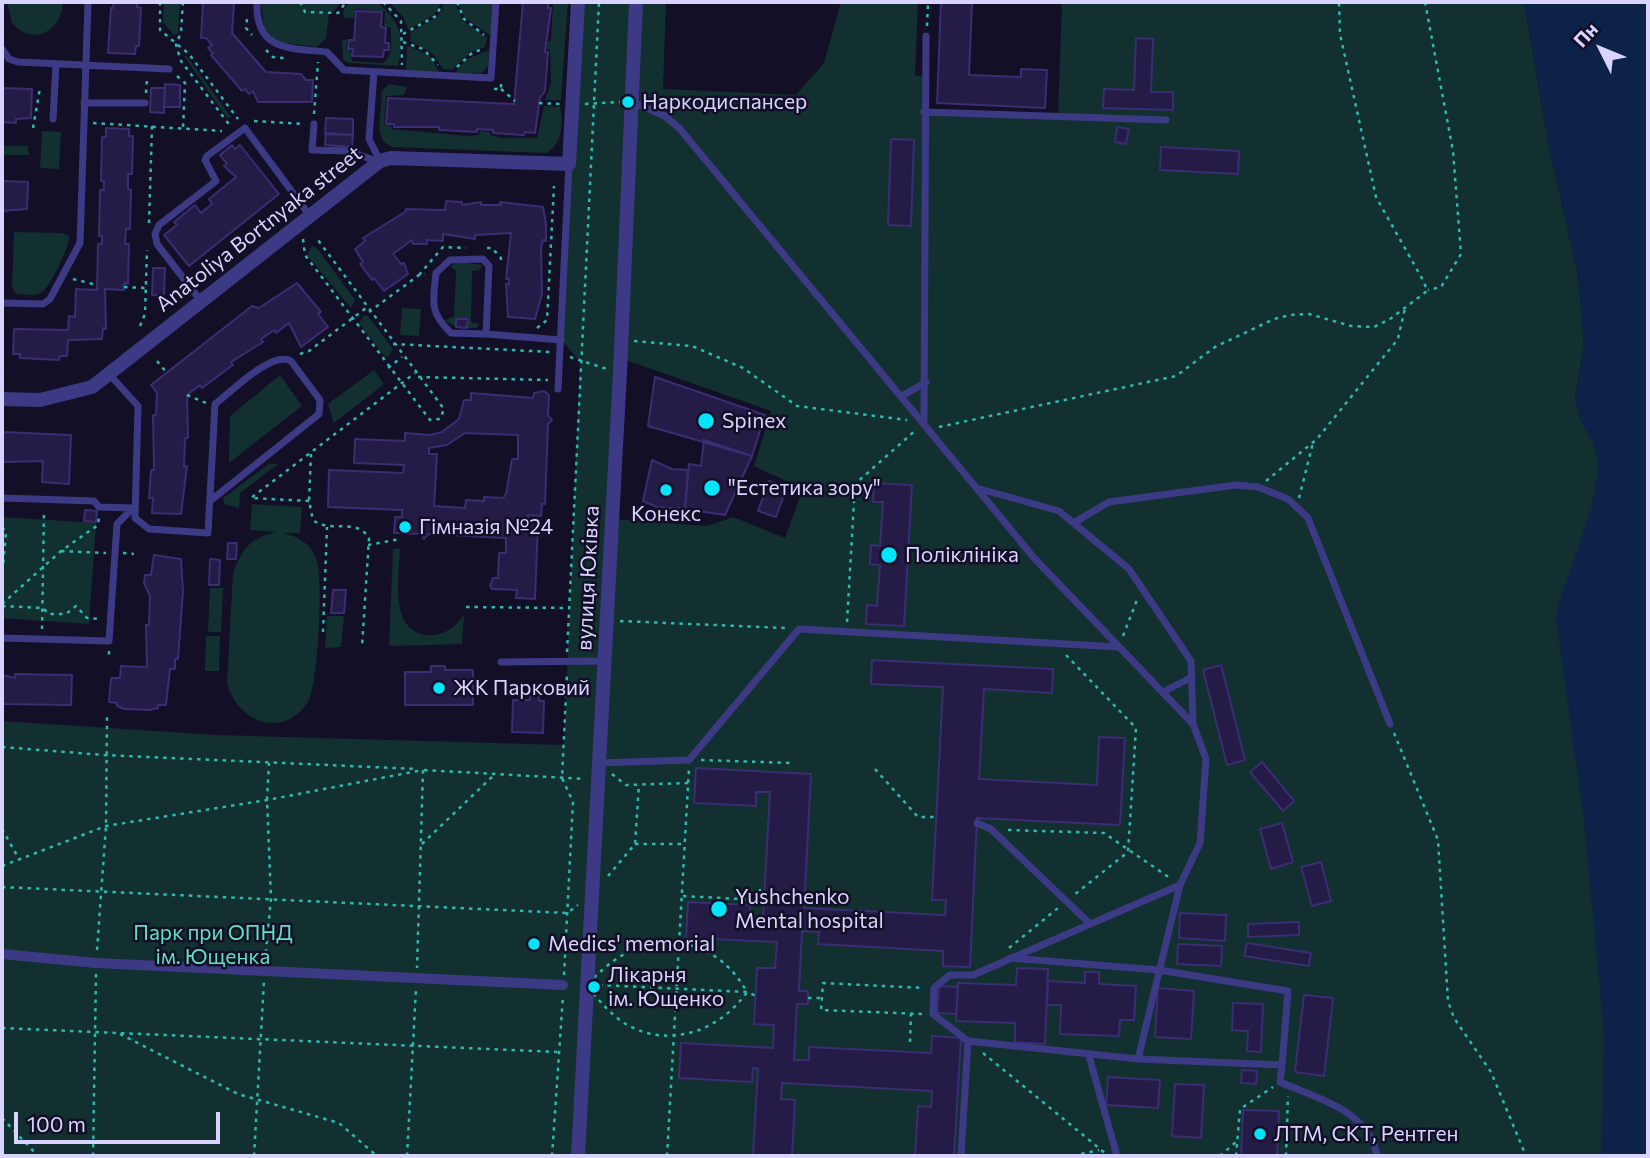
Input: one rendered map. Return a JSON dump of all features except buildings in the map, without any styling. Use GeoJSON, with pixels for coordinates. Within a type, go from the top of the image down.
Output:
{"type":"FeatureCollection","features":[{"type":"Feature","properties":{"kind":"street"},"geometry":{"type":"LineString","coordinates":[[569,164],[578,2]]}},
{"type":"Feature","properties":{"kind":"street","name":"вулиця Юківка"},"geometry":{"type":"LineString","coordinates":[[578,1156],[620,372],[636,2]]}},
{"type":"Feature","properties":{"kind":"street","name":"Anatoliya Bortnyaka street"},"geometry":{"type":"LineString","coordinates":[[2,399],[40,400],[86,391],[379,162],[391,158],[569,164]]}},
{"type":"Feature","properties":{"kind":"street"},"geometry":{"type":"LineString","coordinates":[[2,954],[96,962],[564,985]]}},
{"type":"Feature","properties":{"kind":"lane"},"geometry":{"type":"LineString","coordinates":[[2,303],[43,304],[50,299],[79,243],[88,2]]}},
{"type":"Feature","properties":{"kind":"lane"},"geometry":{"type":"LineString","coordinates":[[257,2],[256,18],[264,34],[277,46],[327,52],[344,70],[491,78],[496,2]]}},
{"type":"Feature","properties":{"kind":"lane"},"geometry":{"type":"LineString","coordinates":[[924,422],[926,36]]}},
{"type":"Feature","properties":{"kind":"lane"},"geometry":{"type":"LineString","coordinates":[[2,49],[13,61],[86,67],[169,69]]}},
{"type":"Feature","properties":{"kind":"lane"},"geometry":{"type":"LineString","coordinates":[[53,119],[56,64]]}},
{"type":"Feature","properties":{"kind":"lane"},"geometry":{"type":"LineString","coordinates":[[374,72],[369,139],[379,162]]}},
{"type":"Feature","properties":{"kind":"lane"},"geometry":{"type":"LineString","coordinates":[[631,102],[665,116],[680,129],[1035,559],[1194,724]]}},
{"type":"Feature","properties":{"kind":"lane"},"geometry":{"type":"LineString","coordinates":[[84,103],[145,103]]}},
{"type":"Feature","properties":{"kind":"lane"},"geometry":{"type":"LineString","coordinates":[[924,112],[1166,120]]}},
{"type":"Feature","properties":{"kind":"lane"},"geometry":{"type":"LineString","coordinates":[[314,124],[312,150],[350,151],[379,162]]}},
{"type":"Feature","properties":{"kind":"lane"},"geometry":{"type":"LineString","coordinates":[[201,301],[157,244],[155,234],[159,225],[215,181],[205,160],[206,156],[245,128],[306,219]]}},
{"type":"Feature","properties":{"kind":"lane"},"geometry":{"type":"LineString","coordinates":[[558,385],[569,164]]}},
{"type":"Feature","properties":{"kind":"lane"},"geometry":{"type":"LineString","coordinates":[[486,334],[489,266],[484,259],[450,260],[436,273],[432,306],[437,320],[451,332],[561,340]]}},
{"type":"Feature","properties":{"kind":"lane"},"geometry":{"type":"LineString","coordinates":[[109,373],[138,406],[133,508],[137,522],[149,529],[208,533],[215,404],[272,360],[285,358],[291,361],[320,400],[319,414],[210,501]]}},
{"type":"Feature","properties":{"kind":"lane"},"geometry":{"type":"LineString","coordinates":[[902,396],[926,382]]}},
{"type":"Feature","properties":{"kind":"lane"},"geometry":{"type":"LineString","coordinates":[[1075,522],[1110,502],[1223,486],[1258,487],[1297,505],[1308,518],[1390,724]]}},
{"type":"Feature","properties":{"kind":"lane"},"geometry":{"type":"LineString","coordinates":[[979,489],[1049,507],[1075,522],[1123,562],[1191,661],[1194,724],[1206,759],[1200,836],[1198,850],[1181,885],[1138,1059]]}},
{"type":"Feature","properties":{"kind":"lane"},"geometry":{"type":"LineString","coordinates":[[2,498],[94,502],[99,507],[133,508]]}},
{"type":"Feature","properties":{"kind":"lane"},"geometry":{"type":"LineString","coordinates":[[2,638],[109,641],[117,524],[133,508]]}},
{"type":"Feature","properties":{"kind":"lane"},"geometry":{"type":"LineString","coordinates":[[600,763],[689,760],[799,629],[1119,647]]}},
{"type":"Feature","properties":{"kind":"lane"},"geometry":{"type":"LineString","coordinates":[[501,662],[605,661]]}},
{"type":"Feature","properties":{"kind":"lane"},"geometry":{"type":"LineString","coordinates":[[1163,692],[1192,677]]}},
{"type":"Feature","properties":{"kind":"lane"},"geometry":{"type":"LineString","coordinates":[[977,823],[991,830],[1089,923]]}},
{"type":"Feature","properties":{"kind":"lane"},"geometry":{"type":"LineString","coordinates":[[1181,885],[973,975],[950,975],[934,988],[933,1014],[968,1041],[1090,1056],[1282,1065]]}},
{"type":"Feature","properties":{"kind":"lane"},"geometry":{"type":"LineString","coordinates":[[1010,958],[1159,970],[1287,991],[1282,1065],[1284,1084],[1357,1119],[1371,1137],[1377,1156]]}},
{"type":"Feature","properties":{"kind":"lane"},"geometry":{"type":"LineString","coordinates":[[961,1156],[968,1041]]}},
{"type":"Feature","properties":{"kind":"lane"},"geometry":{"type":"LineString","coordinates":[[1090,1056],[1116,1156]]}},
{"type":"Feature","properties":{"kind":"path"},"geometry":{"type":"LineString","coordinates":[[160,2],[160,30],[189,54],[244,122],[314,124],[318,61]]}},
{"type":"Feature","properties":{"kind":"path"},"geometry":{"type":"LineString","coordinates":[[176,45],[181,32],[183,2]]}},
{"type":"Feature","properties":{"kind":"path"},"geometry":{"type":"LineString","coordinates":[[300,2],[305,12],[338,13],[346,2]]}},
{"type":"Feature","properties":{"kind":"path"},"geometry":{"type":"LineString","coordinates":[[383,2],[401,21],[401,74]]}},
{"type":"Feature","properties":{"kind":"path"},"geometry":{"type":"LineString","coordinates":[[403,34],[436,16],[443,2]]}},
{"type":"Feature","properties":{"kind":"path"},"geometry":{"type":"LineString","coordinates":[[457,2],[464,19],[488,37]]}},
{"type":"Feature","properties":{"kind":"path"},"geometry":{"type":"LineString","coordinates":[[552,1156],[573,802],[562,778],[568,608],[599,2]]}},
{"type":"Feature","properties":{"kind":"path"},"geometry":{"type":"LineString","coordinates":[[926,36],[928,2]]}},
{"type":"Feature","properties":{"kind":"path"},"geometry":{"type":"LineString","coordinates":[[1339,2],[1340,34],[1368,173],[1382,211],[1427,291]]}},
{"type":"Feature","properties":{"kind":"path"},"geometry":{"type":"LineString","coordinates":[[930,429],[1177,376],[1215,347],[1274,319],[1309,314],[1351,326],[1369,328],[1390,319],[1427,291],[1441,287],[1461,254],[1453,151],[1425,2]]}},
{"type":"Feature","properties":{"kind":"path"},"geometry":{"type":"LineString","coordinates":[[403,42],[424,49],[432,55],[440,70]]}},
{"type":"Feature","properties":{"kind":"path"},"geometry":{"type":"LineString","coordinates":[[454,71],[472,53],[488,48]]}},
{"type":"Feature","properties":{"kind":"path"},"geometry":{"type":"LineString","coordinates":[[169,69],[185,83]]}},
{"type":"Feature","properties":{"kind":"path"},"geometry":{"type":"LineString","coordinates":[[185,83],[194,78]]}},
{"type":"Feature","properties":{"kind":"path"},"geometry":{"type":"LineString","coordinates":[[183,128],[185,83]]}},
{"type":"Feature","properties":{"kind":"path"},"geometry":{"type":"LineString","coordinates":[[33,128],[40,88]]}},
{"type":"Feature","properties":{"kind":"path"},"geometry":{"type":"LineString","coordinates":[[501,89],[515,101]]}},
{"type":"Feature","properties":{"kind":"path"},"geometry":{"type":"LineString","coordinates":[[92,123],[233,130]]}},
{"type":"Feature","properties":{"kind":"path"},"geometry":{"type":"LineString","coordinates":[[534,328],[547,320],[554,186]]}},
{"type":"Feature","properties":{"kind":"path"},"geometry":{"type":"LineString","coordinates":[[306,219],[305,256],[351,320],[430,420],[440,419],[444,409],[402,357],[318,240]]}},
{"type":"Feature","properties":{"kind":"path"},"geometry":{"type":"LineString","coordinates":[[369,312],[419,275],[443,247],[468,248]]}},
{"type":"Feature","properties":{"kind":"path"},"geometry":{"type":"LineString","coordinates":[[480,248],[492,248],[500,258],[500,271]]}},
{"type":"Feature","properties":{"kind":"path"},"geometry":{"type":"LineString","coordinates":[[419,275],[436,273]]}},
{"type":"Feature","properties":{"kind":"path"},"geometry":{"type":"LineString","coordinates":[[71,279],[97,285]]}},
{"type":"Feature","properties":{"kind":"path"},"geometry":{"type":"LineString","coordinates":[[124,287],[146,288]]}},
{"type":"Feature","properties":{"kind":"path"},"geometry":{"type":"LineString","coordinates":[[1258,487],[1313,443],[1400,337],[1405,306]]}},
{"type":"Feature","properties":{"kind":"path"},"geometry":{"type":"LineString","coordinates":[[294,354],[309,352],[366,308]]}},
{"type":"Feature","properties":{"kind":"path"},"geometry":{"type":"LineString","coordinates":[[632,341],[692,346],[743,368],[797,406],[910,421]]}},
{"type":"Feature","properties":{"kind":"path"},"geometry":{"type":"LineString","coordinates":[[393,344],[559,353],[580,362],[620,372]]}},
{"type":"Feature","properties":{"kind":"path"},"geometry":{"type":"LineString","coordinates":[[388,368],[402,357]]}},
{"type":"Feature","properties":{"kind":"path"},"geometry":{"type":"LineString","coordinates":[[157,361],[167,373]]}},
{"type":"Feature","properties":{"kind":"path"},"geometry":{"type":"LineString","coordinates":[[309,501],[251,498],[416,375],[558,385]]}},
{"type":"Feature","properties":{"kind":"path"},"geometry":{"type":"LineString","coordinates":[[187,395],[206,403]]}},
{"type":"Feature","properties":{"kind":"path"},"geometry":{"type":"LineString","coordinates":[[847,632],[855,485],[924,422]]}},
{"type":"Feature","properties":{"kind":"path"},"geometry":{"type":"LineString","coordinates":[[1297,505],[1313,443]]}},
{"type":"Feature","properties":{"kind":"path"},"geometry":{"type":"LineString","coordinates":[[311,453],[309,501],[313,520],[327,526],[356,526],[364,530],[369,545],[362,647]]}},
{"type":"Feature","properties":{"kind":"path"},"geometry":{"type":"LineString","coordinates":[[42,639],[44,499]]}},
{"type":"Feature","properties":{"kind":"path"},"geometry":{"type":"LineString","coordinates":[[2,605],[61,551],[98,525],[99,507]]}},
{"type":"Feature","properties":{"kind":"path"},"geometry":{"type":"LineString","coordinates":[[323,632],[327,526]]}},
{"type":"Feature","properties":{"kind":"path"},"geometry":{"type":"LineString","coordinates":[[2,527],[6,532],[2,578]]}},
{"type":"Feature","properties":{"kind":"path"},"geometry":{"type":"LineString","coordinates":[[369,545],[400,539]]}},
{"type":"Feature","properties":{"kind":"path"},"geometry":{"type":"LineString","coordinates":[[61,551],[134,554]]}},
{"type":"Feature","properties":{"kind":"path"},"geometry":{"type":"LineString","coordinates":[[1119,647],[1142,587]]}},
{"type":"Feature","properties":{"kind":"path"},"geometry":{"type":"LineString","coordinates":[[2,605],[43,608],[49,614],[66,614],[76,606],[87,618],[111,620]]}},
{"type":"Feature","properties":{"kind":"path"},"geometry":{"type":"LineString","coordinates":[[466,607],[568,608]]}},
{"type":"Feature","properties":{"kind":"path"},"geometry":{"type":"LineString","coordinates":[[607,620],[799,629]]}},
{"type":"Feature","properties":{"kind":"path"},"geometry":{"type":"LineString","coordinates":[[1004,951],[1128,852],[1136,728],[1054,643]]}},
{"type":"Feature","properties":{"kind":"path"},"geometry":{"type":"LineString","coordinates":[[104,755],[107,717]]}},
{"type":"Feature","properties":{"kind":"path"},"geometry":{"type":"LineString","coordinates":[[1390,724],[1438,840],[1448,1001],[1454,1018],[1491,1072],[1526,1156]]}},
{"type":"Feature","properties":{"kind":"path"},"geometry":{"type":"LineString","coordinates":[[2,747],[104,755],[423,769],[598,780]]}},
{"type":"Feature","properties":{"kind":"path"},"geometry":{"type":"LineString","coordinates":[[667,1156],[689,760],[791,763]]}},
{"type":"Feature","properties":{"kind":"path"},"geometry":{"type":"LineString","coordinates":[[600,763],[626,785],[688,783]]}},
{"type":"Feature","properties":{"kind":"path"},"geometry":{"type":"LineString","coordinates":[[407,1156],[417,979],[423,769]]}},
{"type":"Feature","properties":{"kind":"path"},"geometry":{"type":"LineString","coordinates":[[2,866],[106,826],[267,800],[423,769]]}},
{"type":"Feature","properties":{"kind":"path"},"geometry":{"type":"LineString","coordinates":[[875,769],[918,817],[936,817]]}},
{"type":"Feature","properties":{"kind":"path"},"geometry":{"type":"LineString","coordinates":[[421,845],[495,774]]}},
{"type":"Feature","properties":{"kind":"path"},"geometry":{"type":"LineString","coordinates":[[2,887],[567,913],[591,896],[635,844],[639,785]]}},
{"type":"Feature","properties":{"kind":"path"},"geometry":{"type":"LineString","coordinates":[[2,829],[19,859]]}},
{"type":"Feature","properties":{"kind":"path"},"geometry":{"type":"LineString","coordinates":[[991,830],[1104,833],[1128,852],[1181,885]]}},
{"type":"Feature","properties":{"kind":"path"},"geometry":{"type":"LineString","coordinates":[[635,844],[685,844]]}},
{"type":"Feature","properties":{"kind":"path"},"geometry":{"type":"LineString","coordinates":[[683,896],[759,901],[760,889]]}},
{"type":"Feature","properties":{"kind":"path"},"geometry":{"type":"LineString","coordinates":[[586,985],[610,962],[636,947],[658,942],[680,942],[720,958],[747,992]]}},
{"type":"Feature","properties":{"kind":"path"},"geometry":{"type":"LineString","coordinates":[[933,1014],[821,1010],[823,983],[934,988]]}},
{"type":"Feature","properties":{"kind":"path"},"geometry":{"type":"LineString","coordinates":[[586,985],[747,992],[756,996]]}},
{"type":"Feature","properties":{"kind":"path"},"geometry":{"type":"LineString","coordinates":[[586,985],[625,1023],[649,1033],[675,1035],[700,1031],[722,1019],[747,992]]}},
{"type":"Feature","properties":{"kind":"path"},"geometry":{"type":"LineString","coordinates":[[808,998],[822,998]]}},
{"type":"Feature","properties":{"kind":"path"},"geometry":{"type":"LineString","coordinates":[[910,1042],[911,1014]]}},
{"type":"Feature","properties":{"kind":"path"},"geometry":{"type":"LineString","coordinates":[[2,1028],[559,1052]]}},
{"type":"Feature","properties":{"kind":"path"},"geometry":{"type":"LineString","coordinates":[[117,1033],[238,1094],[339,1123],[377,1156]]}},
{"type":"Feature","properties":{"kind":"path"},"geometry":{"type":"LineString","coordinates":[[968,1041],[1099,1150],[1116,1156]]}},
{"type":"Feature","properties":{"kind":"path"},"geometry":{"type":"LineString","coordinates":[[1236,1156],[1240,1109],[1284,1084],[1286,1156]]}},
{"type":"Feature","properties":{"kind":"path"},"geometry":{"type":"LineString","coordinates":[[2,1118],[38,1156]]}},
{"type":"Feature","properties":{"kind":"path"},"geometry":{"type":"LineString","coordinates":[[1220,1156],[1237,1142]]}},
{"type":"Feature","properties":{"kind":"path"},"geometry":{"type":"LineString","coordinates":[[1073,1156],[1099,1150]]}},
{"type":"Feature","properties":{"kind":"green space"},"geometry":{"type":"Polygon","coordinates":[[[7,2],[63,2],[58,21],[52,28],[37,35],[20,30],[12,23],[7,2]]]}},
{"type":"Feature","properties":{"kind":"green space"},"geometry":{"type":"Polygon","coordinates":[[[164,2],[180,2],[178,33],[174,35],[163,22],[164,2]]]}},
{"type":"Feature","properties":{"kind":"green space"},"geometry":{"type":"Polygon","coordinates":[[[261,2],[341,2],[334,11],[325,11],[329,14],[326,38],[317,47],[277,42],[264,28],[261,2]]]}},
{"type":"Feature","properties":{"kind":"green space"},"geometry":{"type":"Polygon","coordinates":[[[350,2],[377,2],[391,16],[399,30],[401,46],[398,66],[350,63],[343,60],[342,39],[347,40],[346,50],[350,50],[352,61],[383,63],[389,56],[391,47],[391,28],[384,26],[385,11],[355,9],[354,18],[344,18],[343,11],[350,2]]]}},
{"type":"Feature","properties":{"kind":"green space"},"geometry":{"type":"Polygon","coordinates":[[[389,2],[442,2],[434,15],[408,30],[404,18],[389,2]]]}},
{"type":"Feature","properties":{"kind":"green space"},"geometry":{"type":"Polygon","coordinates":[[[446,2],[455,2],[462,20],[487,38],[485,47],[471,52],[452,70],[443,69],[433,54],[410,41],[411,32],[437,17],[446,2]]]}},
{"type":"Feature","properties":{"kind":"green space"},"geometry":{"type":"Polygon","coordinates":[[[458,2],[493,2],[491,36],[465,18],[458,2]]]}},
{"type":"Feature","properties":{"kind":"green space"},"geometry":{"type":"Polygon","coordinates":[[[553,2],[568,2],[561,100],[545,100],[551,83],[550,50],[547,49],[548,41],[551,41],[553,2]]]}},
{"type":"Feature","properties":{"kind":"green space","name":"Парк при ОПНД ім. Ющенка"},"geometry":{"type":"Polygon","coordinates":[[[578,2],[666,2],[663,89],[796,95],[824,63],[841,2],[918,2],[915,75],[925,77],[924,111],[1058,117],[1062,2],[1524,2],[1549,147],[1578,275],[1584,346],[1575,399],[1581,421],[1594,443],[1599,468],[1592,507],[1633,1156],[2,1156],[2,721],[216,735],[564,745],[580,362],[561,339],[578,2]],[[620,358],[612,519],[707,526],[733,517],[785,538],[803,489],[754,466],[771,411],[620,358]]]}},
{"type":"Feature","properties":{"kind":"green space"},"geometry":{"type":"Polygon","coordinates":[[[407,45],[431,57],[439,72],[406,70],[407,45]]]}},
{"type":"Feature","properties":{"kind":"green space"},"geometry":{"type":"Polygon","coordinates":[[[489,50],[488,66],[482,73],[455,73],[465,60],[489,50]]]}},
{"type":"Feature","properties":{"kind":"green space"},"geometry":{"type":"Polygon","coordinates":[[[184,56],[187,56],[231,117],[227,118],[184,56]]]}},
{"type":"Feature","properties":{"kind":"green space"},"geometry":{"type":"Polygon","coordinates":[[[389,84],[407,87],[404,95],[386,96],[384,125],[392,126],[391,129],[469,136],[479,135],[480,131],[490,132],[490,135],[501,138],[537,138],[544,106],[560,107],[561,133],[556,145],[546,153],[392,147],[383,141],[379,130],[382,91],[389,84]]]}},
{"type":"Feature","properties":{"kind":"green space"},"geometry":{"type":"Polygon","coordinates":[[[42,131],[61,132],[59,169],[40,168],[42,131]]]}},
{"type":"Feature","properties":{"kind":"green space"},"geometry":{"type":"Polygon","coordinates":[[[2,146],[28,146],[29,155],[2,155],[2,146]]]}},
{"type":"Feature","properties":{"kind":"green space"},"geometry":{"type":"Polygon","coordinates":[[[14,232],[62,233],[69,236],[58,268],[39,294],[16,294],[12,287],[14,232]]]}},
{"type":"Feature","properties":{"kind":"green space"},"geometry":{"type":"Polygon","coordinates":[[[312,246],[317,248],[355,300],[351,308],[307,255],[312,246]]]}},
{"type":"Feature","properties":{"kind":"green space"},"geometry":{"type":"Polygon","coordinates":[[[460,262],[483,265],[479,270],[472,271],[471,322],[479,324],[477,328],[468,328],[468,319],[456,319],[456,327],[445,320],[454,316],[456,271],[450,266],[460,262]]]}},
{"type":"Feature","properties":{"kind":"green space"},"geometry":{"type":"Polygon","coordinates":[[[402,308],[421,309],[419,336],[400,335],[402,308]]]}},
{"type":"Feature","properties":{"kind":"green space"},"geometry":{"type":"Polygon","coordinates":[[[364,315],[368,316],[393,349],[388,357],[384,356],[359,323],[364,315]]]}},
{"type":"Feature","properties":{"kind":"green space"},"geometry":{"type":"Polygon","coordinates":[[[374,370],[384,384],[334,423],[328,404],[374,370]]]}},
{"type":"Feature","properties":{"kind":"green space"},"geometry":{"type":"Polygon","coordinates":[[[280,375],[302,406],[229,463],[230,416],[280,375]]]}},
{"type":"Feature","properties":{"kind":"green space"},"geometry":{"type":"Polygon","coordinates":[[[269,464],[278,464],[240,493],[239,508],[224,504],[223,498],[269,464]]]}},
{"type":"Feature","properties":{"kind":"green space"},"geometry":{"type":"Polygon","coordinates":[[[252,504],[302,507],[300,533],[283,533],[298,538],[313,552],[320,586],[319,631],[312,692],[298,714],[286,721],[274,723],[250,716],[240,708],[227,683],[233,573],[248,545],[260,537],[276,532],[250,530],[252,504]]]}},
{"type":"Feature","properties":{"kind":"green space"},"geometry":{"type":"Polygon","coordinates":[[[2,517],[96,523],[89,624],[2,618],[2,517]]]}},
{"type":"Feature","properties":{"kind":"green space"},"geometry":{"type":"Polygon","coordinates":[[[393,549],[400,549],[399,604],[409,626],[419,633],[443,633],[451,629],[464,614],[462,644],[389,646],[393,549]]]}},
{"type":"Feature","properties":{"kind":"green space"},"geometry":{"type":"Polygon","coordinates":[[[210,588],[223,588],[221,632],[208,632],[210,588]]]}},
{"type":"Feature","properties":{"kind":"green space"},"geometry":{"type":"Polygon","coordinates":[[[327,616],[344,616],[341,647],[325,648],[327,616]]]}},
{"type":"Feature","properties":{"kind":"green space"},"geometry":{"type":"Polygon","coordinates":[[[206,636],[220,636],[219,671],[205,671],[206,636]]]}},
{"type":"Feature","properties":{"kind":"water"},"geometry":{"type":"Polygon","coordinates":[[[1524,2],[1648,2],[1648,1156],[1601,1156],[1604,1035],[1584,821],[1556,619],[1558,605],[1592,507],[1599,468],[1594,443],[1581,421],[1575,399],[1584,346],[1578,275],[1549,147],[1524,2]]]}},
{"type":"Feature","properties":{"kind":"place","name":"Наркодиспансер"},"geometry":{"type":"Point","coordinates":[628,102]}},
{"type":"Feature","properties":{"kind":"place","name":"Spinex"},"geometry":{"type":"Point","coordinates":[706,421]}},
{"type":"Feature","properties":{"kind":"place","name":"\"Естетика зору\""},"geometry":{"type":"Point","coordinates":[712,488]}},
{"type":"Feature","properties":{"kind":"place","name":"Конекс"},"geometry":{"type":"Point","coordinates":[666,490]}},
{"type":"Feature","properties":{"kind":"place","name":"Гімназія №24"},"geometry":{"type":"Point","coordinates":[405,527]}},
{"type":"Feature","properties":{"kind":"place","name":"Поліклініка"},"geometry":{"type":"Point","coordinates":[889,555]}},
{"type":"Feature","properties":{"kind":"place","name":"ЖК Парковий"},"geometry":{"type":"Point","coordinates":[439,688]}},
{"type":"Feature","properties":{"kind":"place","name":"Yushchenko Mental hospital"},"geometry":{"type":"Point","coordinates":[719,909]}},
{"type":"Feature","properties":{"kind":"place","name":"Medics' memorial"},"geometry":{"type":"Point","coordinates":[534,944]}},
{"type":"Feature","properties":{"kind":"place","name":"Лікарня ім. Ющенко"},"geometry":{"type":"Point","coordinates":[594,987]}},
{"type":"Feature","properties":{"kind":"place","name":"ЛТМ, СКТ, Рентген"},"geometry":{"type":"Point","coordinates":[1260,1134]}}]}
